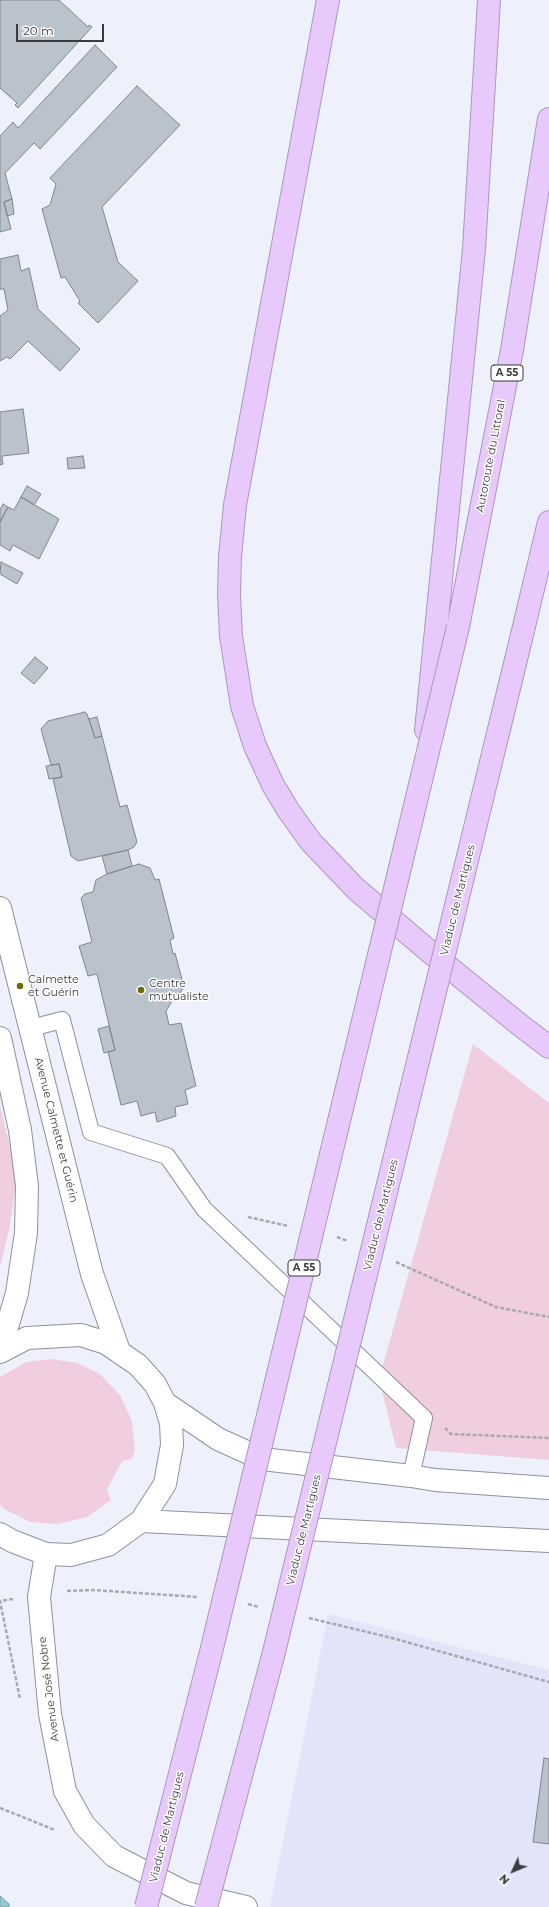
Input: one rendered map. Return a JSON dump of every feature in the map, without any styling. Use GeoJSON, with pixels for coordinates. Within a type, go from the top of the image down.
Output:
{"type":"FeatureCollection","features":[{"type":"Feature","properties":{"kind":"highway"},"geometry":{"type":"LineString","coordinates":[[328,0],[235,505],[230,557],[230,615],[231,636],[242,706],[256,746],[273,785],[288,810],[311,842],[356,889],[442,962],[549,1047]]}},
{"type":"Feature","properties":{"kind":"highway"},"geometry":{"type":"LineString","coordinates":[[422,777],[436,621],[474,249],[489,0]]}},
{"type":"Feature","properties":{"kind":"highway","name":"Autoroute du Littoral"},"geometry":{"type":"LineString","coordinates":[[458,627],[512,350],[549,118]]}},
{"type":"Feature","properties":{"kind":"highway","name":"Viaduc de Martigues"},"geometry":{"type":"LineString","coordinates":[[206,1907],[273,1656],[522,639],[549,522]]}},
{"type":"Feature","properties":{"kind":"highway","name":"Viaduc de Martigues"},"geometry":{"type":"LineString","coordinates":[[146,1907],[211,1652],[458,627]]}},
{"type":"Feature","properties":{"kind":"main road","name":"Avenue Calmette et Guérin"},"geometry":{"type":"LineString","coordinates":[[0,908],[92,1274],[119,1351]]}},
{"type":"Feature","properties":{"kind":"main road"},"geometry":{"type":"LineString","coordinates":[[0,1038],[20,1130],[27,1186],[26,1233],[17,1293],[8,1324],[0,1341]]}},
{"type":"Feature","properties":{"kind":"main road"},"geometry":{"type":"LineString","coordinates":[[0,1352],[27,1338],[81,1335],[106,1343],[138,1365],[155,1384],[165,1403],[171,1423],[172,1446],[164,1484],[141,1521],[108,1545],[71,1555],[46,1554],[12,1541],[0,1534]]}},
{"type":"Feature","properties":{"kind":"main road"},"geometry":{"type":"LineString","coordinates":[[165,1403],[218,1439],[262,1459],[435,1480],[549,1488]]}},
{"type":"Feature","properties":{"kind":"main road"},"geometry":{"type":"LineString","coordinates":[[141,1521],[549,1541]]}},
{"type":"Feature","properties":{"kind":"main road","name":"Avenue José Nobre"},"geometry":{"type":"LineString","coordinates":[[46,1554],[39,1597],[50,1714],[65,1791],[84,1825],[114,1856],[186,1893],[246,1907]]}},
{"type":"Feature","properties":{"kind":"lane"},"geometry":{"type":"LineString","coordinates":[[31,1028],[62,1020],[91,1132],[167,1156],[204,1209],[424,1418],[411,1476]]}},
{"type":"Feature","properties":{"kind":"path"},"geometry":{"type":"LineString","coordinates":[[93,1590],[204,1598]]}},
{"type":"Feature","properties":{"kind":"path"},"geometry":{"type":"LineString","coordinates":[[242,1603],[264,1608]]}},
{"type":"Feature","properties":{"kind":"path"},"geometry":{"type":"LineString","coordinates":[[308,1618],[392,1638],[549,1682]]}},
{"type":"Feature","properties":{"kind":"path"},"geometry":{"type":"LineString","coordinates":[[0,1808],[61,1833]]}},
{"type":"Feature","properties":{"kind":"shaded area"},"geometry":{"type":"Polygon","coordinates":[[[473,1044],[549,1103],[549,1460],[396,1448],[379,1379],[473,1044]]]}},
{"type":"Feature","properties":{"kind":"shaded area"},"geometry":{"type":"Polygon","coordinates":[[[0,1106],[17,1176],[9,1230],[0,1267],[0,1106]]]}},
{"type":"Feature","properties":{"kind":"shaded area"},"geometry":{"type":"Polygon","coordinates":[[[51,1359],[77,1363],[100,1374],[120,1395],[132,1421],[135,1450],[132,1459],[122,1461],[107,1490],[111,1500],[87,1517],[58,1524],[30,1522],[4,1509],[0,1505],[0,1377],[26,1362],[51,1359]]]}},
{"type":"Feature","properties":{"kind":"shaded area"},"geometry":{"type":"Polygon","coordinates":[[[328,1614],[549,1670],[549,1907],[270,1907],[328,1614]]]}},
{"type":"Feature","properties":{"kind":"water"},"geometry":{"type":"Polygon","coordinates":[[[0,1896],[9,1904],[9,1907],[0,1907],[0,1896]]]}},
{"type":"Feature","properties":{"kind":"building"},"geometry":{"type":"Polygon","coordinates":[[[0,0],[59,0],[88,27],[89,25],[92,27],[18,108],[15,105],[17,103],[0,88],[0,0]]]}},
{"type":"Feature","properties":{"kind":"building"},"geometry":{"type":"Polygon","coordinates":[[[95,45],[117,67],[40,149],[34,143],[5,173],[12,199],[4,202],[11,229],[0,232],[0,136],[13,122],[18,128],[95,45]]]}},
{"type":"Feature","properties":{"kind":"building"},"geometry":{"type":"Polygon","coordinates":[[[137,86],[180,125],[102,207],[118,262],[138,281],[98,323],[78,303],[80,301],[65,277],[61,278],[42,209],[50,205],[56,184],[50,178],[137,86]]]}},
{"type":"Feature","properties":{"kind":"building"},"geometry":{"type":"Polygon","coordinates":[[[12,199],[14,214],[7,216],[4,202],[12,199]]]}},
{"type":"Feature","properties":{"kind":"building"},"geometry":{"type":"Polygon","coordinates":[[[18,255],[21,271],[29,268],[38,309],[80,349],[60,371],[28,341],[10,359],[7,357],[0,361],[0,316],[8,310],[4,289],[0,289],[0,259],[18,255]]]}},
{"type":"Feature","properties":{"kind":"building"},"geometry":{"type":"Polygon","coordinates":[[[23,409],[29,453],[2,456],[3,464],[0,465],[0,412],[23,409]]]}},
{"type":"Feature","properties":{"kind":"building"},"geometry":{"type":"Polygon","coordinates":[[[83,456],[85,468],[68,469],[67,458],[83,456]]]}},
{"type":"Feature","properties":{"kind":"building"},"geometry":{"type":"Polygon","coordinates":[[[27,486],[41,494],[34,505],[21,497],[27,486]]]}},
{"type":"Feature","properties":{"kind":"building"},"geometry":{"type":"Polygon","coordinates":[[[21,497],[59,519],[39,559],[13,545],[10,551],[0,545],[0,522],[8,507],[14,510],[21,497]]]}},
{"type":"Feature","properties":{"kind":"building"},"geometry":{"type":"Polygon","coordinates":[[[3,504],[8,507],[0,522],[0,510],[3,504]]]}},
{"type":"Feature","properties":{"kind":"building"},"geometry":{"type":"Polygon","coordinates":[[[1,562],[23,573],[17,584],[0,574],[1,562]]]}},
{"type":"Feature","properties":{"kind":"building"},"geometry":{"type":"Polygon","coordinates":[[[35,657],[48,668],[34,684],[21,673],[35,657]]]}},
{"type":"Feature","properties":{"kind":"building"},"geometry":{"type":"Polygon","coordinates":[[[85,712],[95,738],[102,736],[120,807],[127,805],[137,842],[134,847],[128,850],[78,861],[71,856],[53,779],[62,777],[59,764],[51,765],[41,729],[48,721],[85,712]]]}},
{"type":"Feature","properties":{"kind":"building"},"geometry":{"type":"Polygon","coordinates":[[[97,717],[102,736],[95,738],[89,719],[97,717]]]}},
{"type":"Feature","properties":{"kind":"building"},"geometry":{"type":"Polygon","coordinates":[[[59,764],[62,777],[49,779],[46,766],[59,764]]]}},
{"type":"Feature","properties":{"kind":"building"},"geometry":{"type":"Polygon","coordinates":[[[128,850],[132,866],[107,874],[102,856],[128,850]]]}},
{"type":"Feature","properties":{"kind":"building","name":"Centre mutualiste"},"geometry":{"type":"Polygon","coordinates":[[[139,864],[150,868],[155,880],[159,879],[174,938],[170,940],[173,954],[175,953],[184,987],[180,993],[170,997],[171,1003],[166,1011],[169,1025],[181,1023],[196,1086],[185,1090],[188,1104],[175,1107],[176,1116],[157,1122],[155,1112],[141,1116],[137,1101],[121,1105],[108,1052],[115,1050],[97,974],[88,976],[79,946],[92,942],[81,898],[85,894],[93,892],[96,880],[107,874],[139,864]]]}},
{"type":"Feature","properties":{"kind":"building"},"geometry":{"type":"Polygon","coordinates":[[[109,1026],[115,1050],[104,1053],[98,1029],[109,1026]]]}},
{"type":"Feature","properties":{"kind":"building"},"geometry":{"type":"Polygon","coordinates":[[[544,1758],[549,1759],[549,1844],[533,1842],[544,1758]]]}},
{"type":"Feature","properties":{"kind":"place","name":"Calmette et Guérin"},"geometry":{"type":"Point","coordinates":[20,986]}},
{"type":"Feature","properties":{"kind":"place","name":"Centre mutualiste"},"geometry":{"type":"Point","coordinates":[141,990]}}]}
